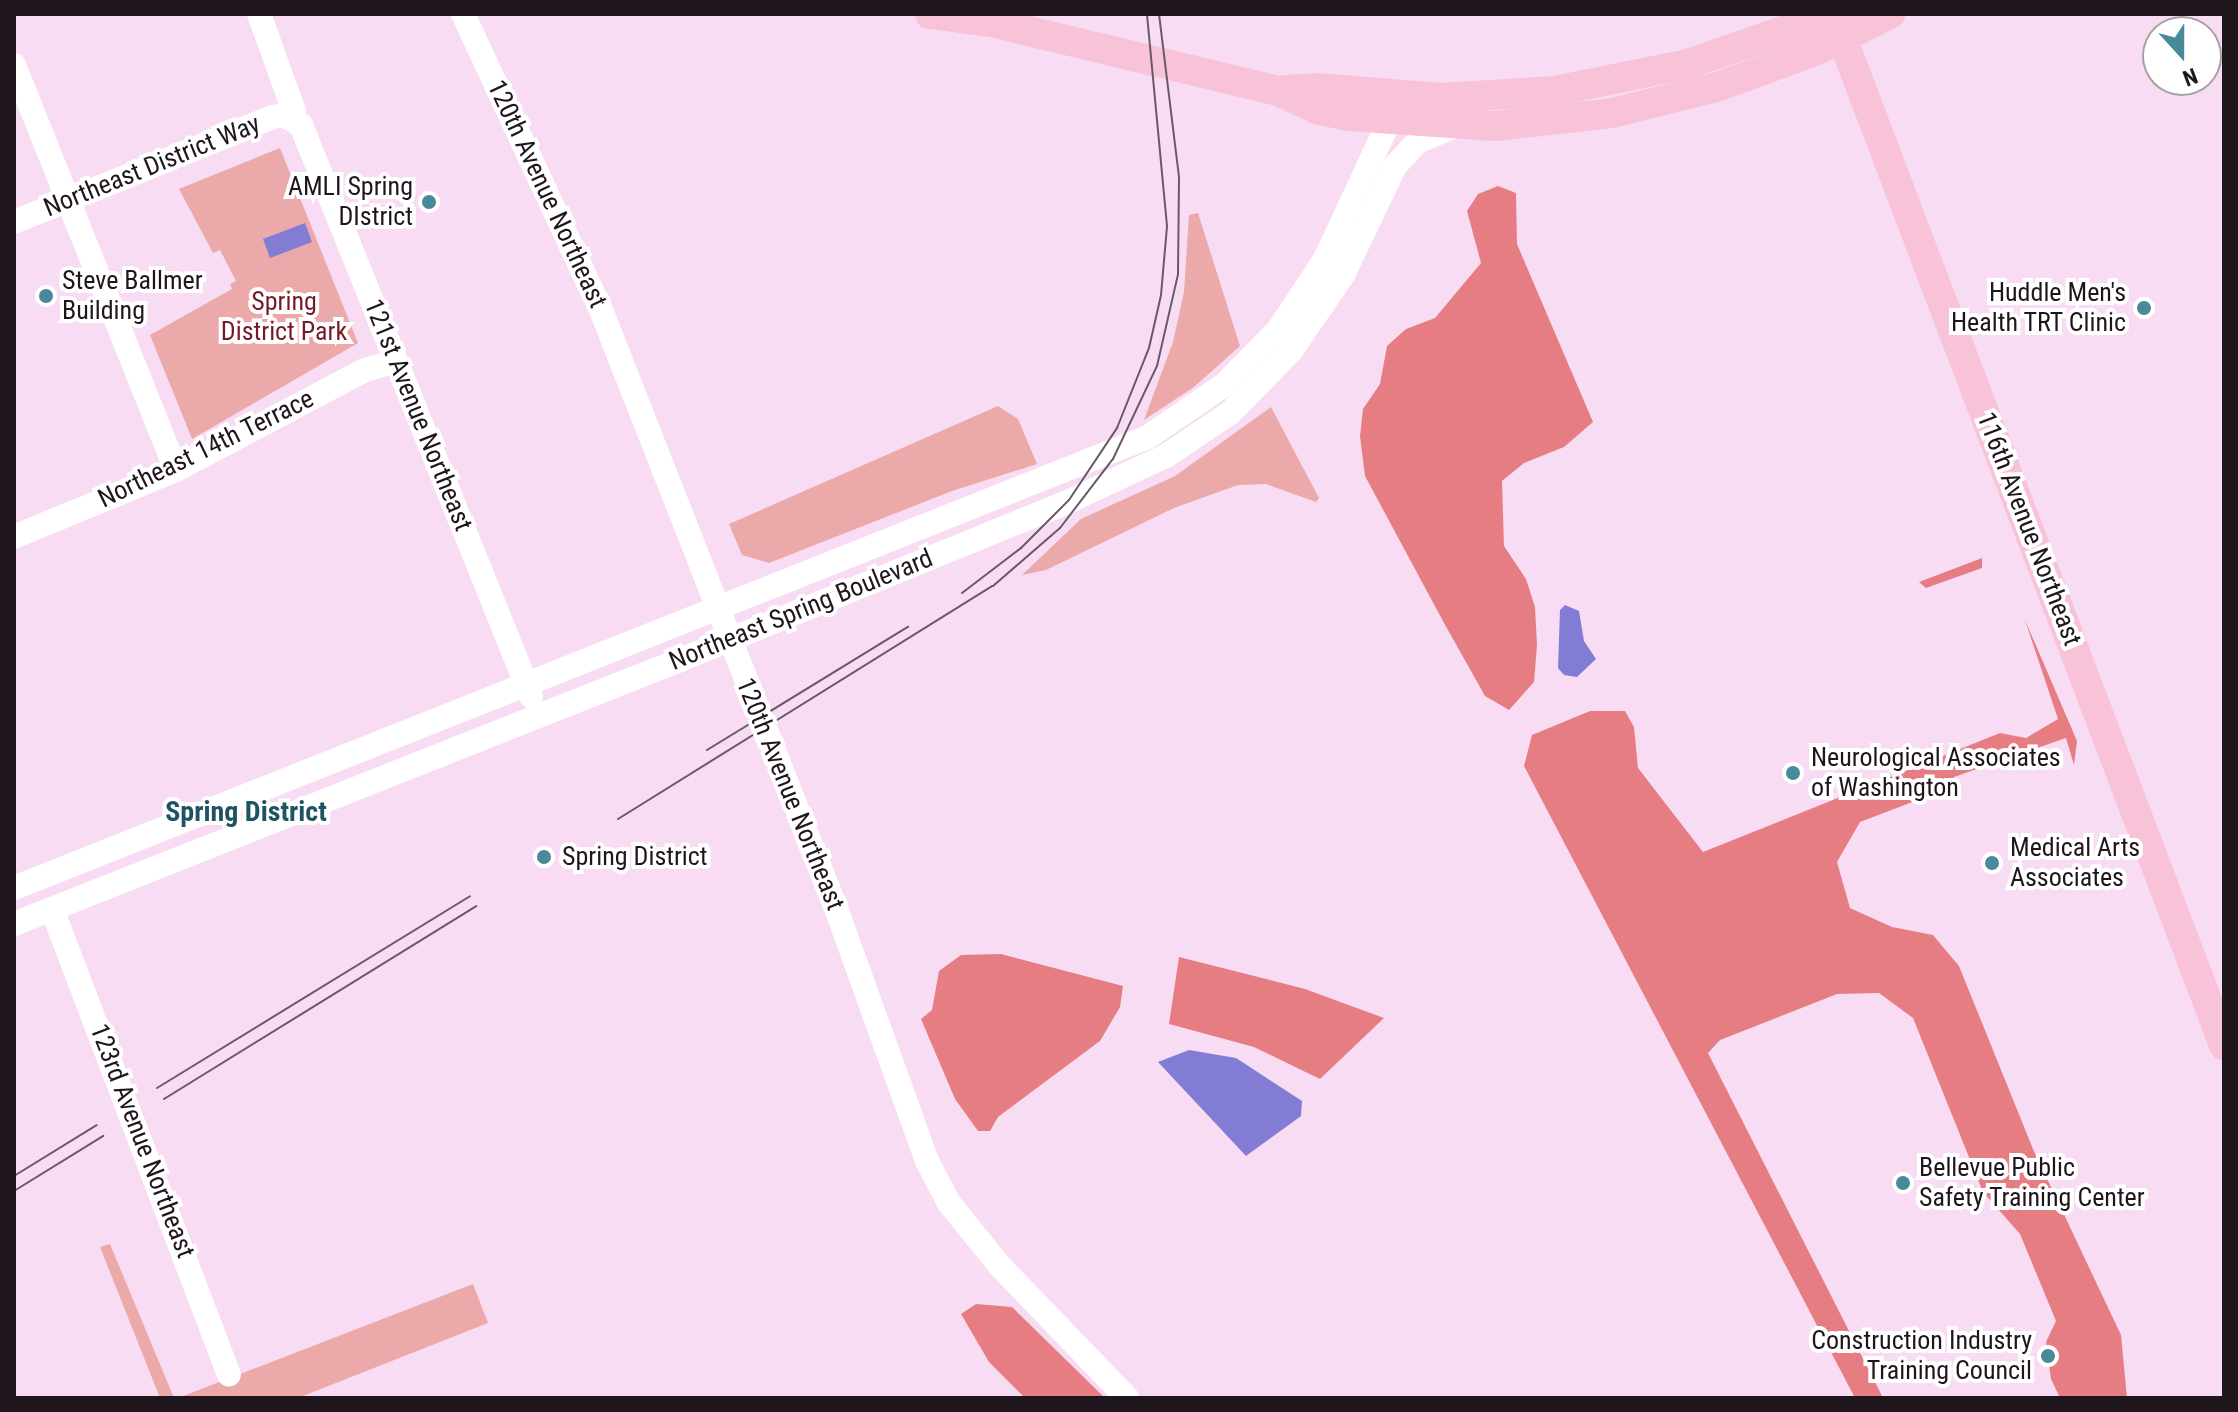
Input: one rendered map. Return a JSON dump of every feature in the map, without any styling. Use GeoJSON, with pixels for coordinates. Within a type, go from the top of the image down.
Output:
{"type":"FeatureCollection","features":[{"type":"Feature","properties":{"kind":"main road"},"geometry":{"type":"LineString","coordinates":[[930,14],[984,18],[1270,89],[1319,110],[1389,122],[1455,126],[1536,123],[1640,107],[1717,87],[1836,22]]}},
{"type":"Feature","properties":{"kind":"main road"},"geometry":{"type":"LineString","coordinates":[[1270,89],[1317,88],[1441,98],[1555,91],[1647,74],[1836,22],[1890,14]]}},
{"type":"Feature","properties":{"kind":"main road","name":"116th Avenue Northeast"},"geometry":{"type":"LineString","coordinates":[[1836,22],[2224,1045]]}},
{"type":"Feature","properties":{"kind":"street","name":"121st Avenue Northeast"},"geometry":{"type":"LineString","coordinates":[[259,14],[293,115],[306,133],[539,716]]}},
{"type":"Feature","properties":{"kind":"street","name":"120th Avenue Northeast"},"geometry":{"type":"LineString","coordinates":[[463,14],[575,249],[772,748],[927,1161],[949,1203],[1000,1266],[1127,1398]]}},
{"type":"Feature","properties":{"kind":"street"},"geometry":{"type":"LineString","coordinates":[[14,65],[176,470]]}},
{"type":"Feature","properties":{"kind":"street"},"geometry":{"type":"LineString","coordinates":[[1389,122],[1411,107],[1441,98]]}},
{"type":"Feature","properties":{"kind":"street","name":"Northeast District Way"},"geometry":{"type":"LineString","coordinates":[[14,222],[273,117],[293,115]]}},
{"type":"Feature","properties":{"kind":"street","name":"Northeast Spring Boulevard"},"geometry":{"type":"LineString","coordinates":[[14,888],[1148,437],[1238,373],[1312,282],[1389,122]]}},
{"type":"Feature","properties":{"kind":"street","name":"Northeast Spring Boulevard"},"geometry":{"type":"LineString","coordinates":[[14,924],[729,640],[996,530],[1125,476],[1201,434],[1249,396],[1324,307],[1395,166],[1417,142],[1455,126]]}},
{"type":"Feature","properties":{"kind":"street","name":"Northeast 14th Terrace"},"geometry":{"type":"LineString","coordinates":[[14,537],[176,470],[365,370],[396,361]]}},
{"type":"Feature","properties":{"kind":"street","name":"123rd Avenue Northeast"},"geometry":{"type":"LineString","coordinates":[[52,909],[138,1124],[229,1375]]}},
{"type":"Feature","properties":{"kind":"green space","name":"Spring District Park"},"geometry":{"type":"Polygon","coordinates":[[[280,148],[358,343],[192,439],[150,335],[232,289],[230,284],[236,281],[220,250],[213,253],[179,189],[280,148]]]}},
{"type":"Feature","properties":{"kind":"green space"},"geometry":{"type":"Polygon","coordinates":[[[1198,213],[1240,346],[1194,387],[1144,420],[1173,342],[1184,292],[1189,215],[1198,213]]]}},
{"type":"Feature","properties":{"kind":"green space"},"geometry":{"type":"Polygon","coordinates":[[[998,406],[1018,419],[1037,464],[952,491],[769,563],[742,555],[729,524],[998,406]]]}},
{"type":"Feature","properties":{"kind":"green space"},"geometry":{"type":"Polygon","coordinates":[[[1271,407],[1319,498],[1316,502],[1266,484],[1238,485],[1174,508],[1046,570],[1022,575],[1081,519],[1175,476],[1271,407]]]}},
{"type":"Feature","properties":{"kind":"green space"},"geometry":{"type":"Polygon","coordinates":[[[110,1244],[174,1398],[160,1398],[100,1247],[110,1244]]]}},
{"type":"Feature","properties":{"kind":"green space"},"geometry":{"type":"Polygon","coordinates":[[[473,1284],[488,1323],[298,1398],[178,1398],[473,1284]]]}},
{"type":"Feature","properties":{"kind":"shaded area"},"geometry":{"type":"Polygon","coordinates":[[[1498,186],[1516,193],[1517,244],[1593,422],[1564,447],[1524,463],[1502,481],[1504,546],[1526,579],[1535,607],[1537,645],[1534,682],[1509,710],[1485,696],[1444,623],[1365,476],[1360,436],[1363,409],[1380,384],[1387,346],[1406,329],[1435,318],[1481,263],[1467,211],[1478,194],[1498,186]]]}},
{"type":"Feature","properties":{"kind":"shaded area"},"geometry":{"type":"Polygon","coordinates":[[[305,223],[312,242],[270,258],[263,239],[305,223]]]}},
{"type":"Feature","properties":{"kind":"shaded area"},"geometry":{"type":"Polygon","coordinates":[[[1982,558],[1982,568],[1926,588],[1919,582],[1982,558]]]}},
{"type":"Feature","properties":{"kind":"shaded area"},"geometry":{"type":"Polygon","coordinates":[[[1565,605],[1579,611],[1584,641],[1596,659],[1577,677],[1564,675],[1558,668],[1560,610],[1565,605]]]}},
{"type":"Feature","properties":{"kind":"shaded area"},"geometry":{"type":"Polygon","coordinates":[[[2025,620],[2077,741],[2074,765],[2066,738],[1954,777],[1949,788],[1860,822],[1837,862],[1850,908],[1892,927],[1933,935],[1959,966],[2033,1149],[2121,1335],[2127,1398],[2060,1398],[2051,1379],[2046,1342],[2056,1321],[2020,1234],[1983,1192],[1913,1018],[1879,993],[1837,994],[1720,1040],[1708,1053],[1883,1398],[1855,1398],[1524,766],[1532,735],[1590,711],[1625,711],[1634,727],[1638,768],[1703,852],[2000,733],[2026,738],[2058,719],[2025,620]]]}},
{"type":"Feature","properties":{"kind":"shaded area"},"geometry":{"type":"Polygon","coordinates":[[[1001,954],[1123,986],[1120,1007],[1100,1041],[998,1117],[990,1131],[978,1131],[955,1099],[921,1019],[932,1010],[939,971],[961,955],[1001,954]]]}},
{"type":"Feature","properties":{"kind":"shaded area"},"geometry":{"type":"Polygon","coordinates":[[[1179,957],[1305,989],[1384,1018],[1320,1079],[1254,1047],[1169,1024],[1179,957]]]}},
{"type":"Feature","properties":{"kind":"shaded area"},"geometry":{"type":"Polygon","coordinates":[[[1189,1050],[1236,1058],[1302,1101],[1301,1116],[1246,1156],[1158,1062],[1189,1050]]]}},
{"type":"Feature","properties":{"kind":"shaded area"},"geometry":{"type":"Polygon","coordinates":[[[976,1304],[1012,1307],[1105,1398],[1025,1398],[989,1362],[961,1314],[976,1304]]]}},
{"type":"Feature","properties":{"kind":"tram line"},"geometry":{"type":"LineString","coordinates":[[962,593],[1021,548],[1069,500],[1117,428],[1149,348],[1161,295],[1167,226],[1147,14]]}},
{"type":"Feature","properties":{"kind":"tram line"},"geometry":{"type":"LineString","coordinates":[[618,819],[993,586],[1060,528],[1113,459],[1157,366],[1178,274],[1179,177],[1159,14]]}},
{"type":"Feature","properties":{"kind":"tram line"},"geometry":{"type":"LineString","coordinates":[[707,750],[908,627]]}},
{"type":"Feature","properties":{"kind":"tram line"},"geometry":{"type":"LineString","coordinates":[[157,1088],[470,896]]}},
{"type":"Feature","properties":{"kind":"tram line"},"geometry":{"type":"LineString","coordinates":[[164,1099],[476,906]]}},
{"type":"Feature","properties":{"kind":"tram line"},"geometry":{"type":"LineString","coordinates":[[14,1176],[97,1125]]}},
{"type":"Feature","properties":{"kind":"tram line"},"geometry":{"type":"LineString","coordinates":[[14,1191],[103,1136]]}},
{"type":"Feature","properties":{"kind":"place","name":"AMLI Spring DIstrict"},"geometry":{"type":"Point","coordinates":[429,202]}},
{"type":"Feature","properties":{"kind":"place","name":"Steve Ballmer Building"},"geometry":{"type":"Point","coordinates":[46,296]}},
{"type":"Feature","properties":{"kind":"place","name":"Huddle Men's Health TRT Clinic"},"geometry":{"type":"Point","coordinates":[2144,308]}},
{"type":"Feature","properties":{"kind":"place","name":"Neurological Associates of Washington"},"geometry":{"type":"Point","coordinates":[1793,773]}},
{"type":"Feature","properties":{"kind":"place","name":"Spring District"},"geometry":{"type":"Point","coordinates":[544,857]}},
{"type":"Feature","properties":{"kind":"place","name":"Medical Arts Associates"},"geometry":{"type":"Point","coordinates":[1992,863]}},
{"type":"Feature","properties":{"kind":"place","name":"Bellevue Public Safety Training Center"},"geometry":{"type":"Point","coordinates":[1903,1183]}},
{"type":"Feature","properties":{"kind":"place","name":"Construction Industry Training Council"},"geometry":{"type":"Point","coordinates":[2048,1356]}},
{"type":"Feature","properties":{"kind":"district","name":"Spring District"},"geometry":{"type":"Point","coordinates":[246,812]}}]}
